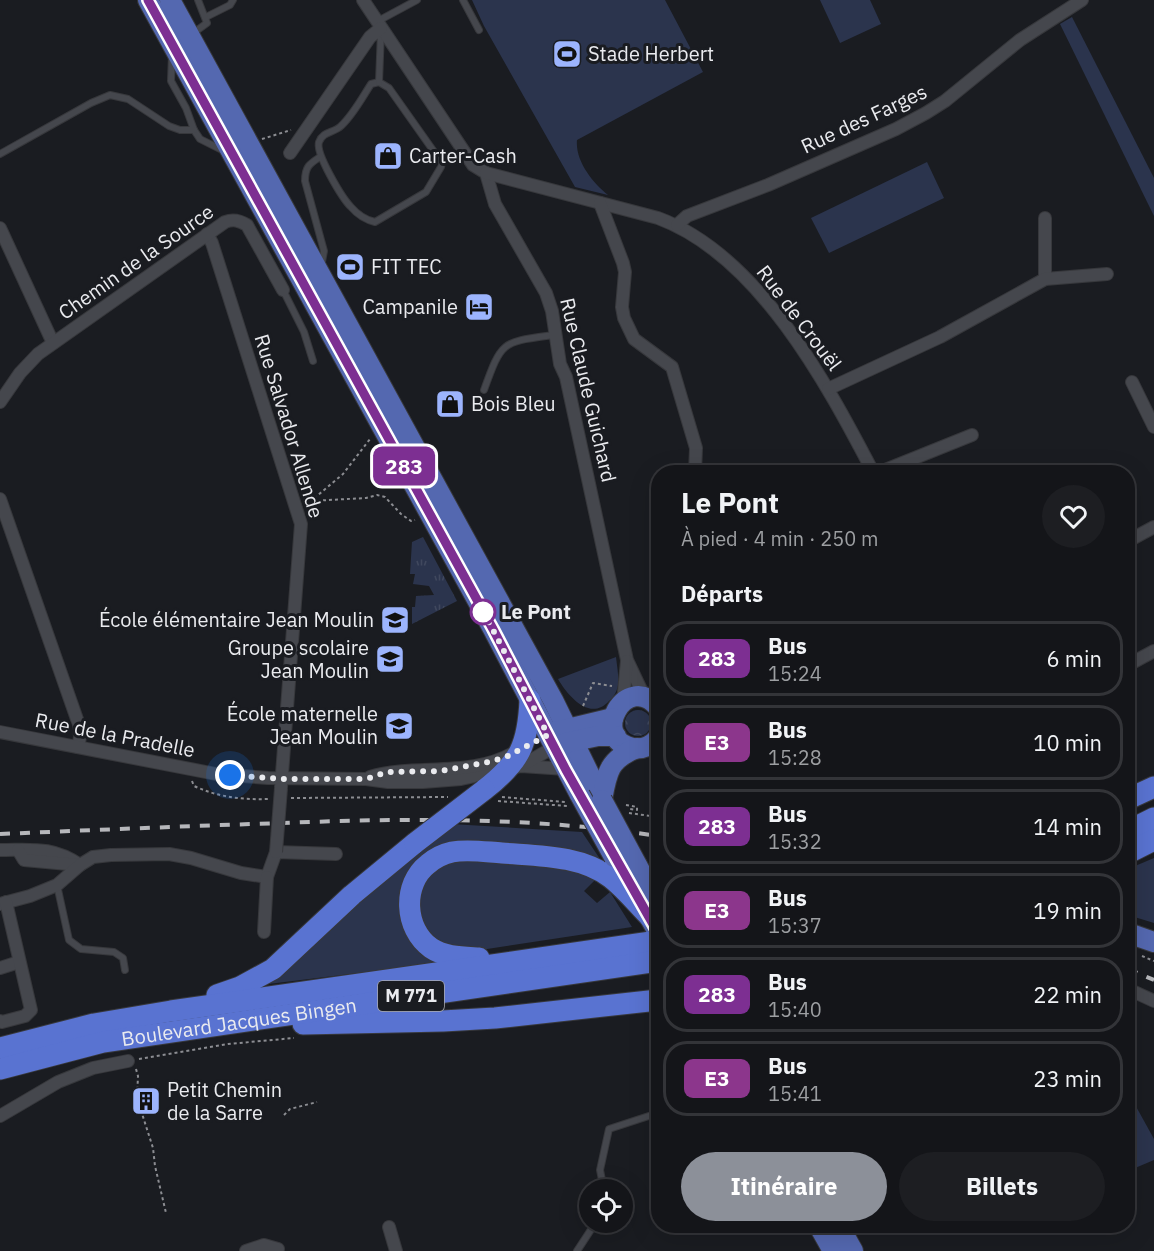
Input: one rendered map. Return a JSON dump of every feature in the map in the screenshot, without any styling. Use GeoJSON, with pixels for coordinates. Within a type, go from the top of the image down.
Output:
{"type":"FeatureCollection","features":[{"type":"Feature","properties":{"kind":"highway"},"geometry":{"type":"LineString","coordinates":[[171,1011],[240,987],[273,969],[352,895],[415,843],[491,796],[518,761],[529,725],[530,700]]}},
{"type":"Feature","properties":{"kind":"highway"},"geometry":{"type":"LineString","coordinates":[[1135,796],[1154,787]]}},
{"type":"Feature","properties":{"kind":"highway"},"geometry":{"type":"LineString","coordinates":[[1135,828],[1154,818]]}},
{"type":"Feature","properties":{"kind":"highway"},"geometry":{"type":"LineString","coordinates":[[1135,850],[1154,840]]}},
{"type":"Feature","properties":{"kind":"highway"},"geometry":{"type":"LineString","coordinates":[[528,960],[456,957],[431,948],[421,938],[413,924],[410,911],[412,886],[425,866],[438,857],[461,851],[559,858],[586,865],[611,878],[651,913]]}},
{"type":"Feature","properties":{"kind":"highway"},"geometry":{"type":"LineString","coordinates":[[1135,853],[1154,851]]}},
{"type":"Feature","properties":{"kind":"highway","name":"Boulevard Jacques Bingen"},"geometry":{"type":"LineString","coordinates":[[0,1069],[103,1042],[629,955],[651,944]]}},
{"type":"Feature","properties":{"kind":"highway","name":"Boulevard Jacques Bingen"},"geometry":{"type":"LineString","coordinates":[[0,1048],[94,1024],[171,1011],[528,960],[629,955],[651,960]]}},
{"type":"Feature","properties":{"kind":"highway"},"geometry":{"type":"LineString","coordinates":[[188,1028],[367,1021],[464,1020],[651,1001]]}},
{"type":"Feature","properties":{"kind":"main road"},"geometry":{"type":"LineString","coordinates":[[148,0],[181,41],[320,274],[553,700],[572,801],[651,910]]}},
{"type":"Feature","properties":{"kind":"main road"},"geometry":{"type":"LineString","coordinates":[[170,0],[181,41],[245,174],[530,700],[560,738],[602,800],[638,865],[651,903]]}},
{"type":"Feature","properties":{"kind":"main road"},"geometry":{"type":"LineString","coordinates":[[518,761],[614,713],[634,698],[651,703]]}},
{"type":"Feature","properties":{"kind":"main road"},"geometry":{"type":"LineString","coordinates":[[553,700],[614,713]]}},
{"type":"Feature","properties":{"kind":"main road"},"geometry":{"type":"LineString","coordinates":[[614,713],[625,745],[651,745]]}},
{"type":"Feature","properties":{"kind":"main road"},"geometry":{"type":"LineString","coordinates":[[602,800],[606,778],[617,759],[651,745]]}},
{"type":"Feature","properties":{"kind":"main road"},"geometry":{"type":"LineString","coordinates":[[1135,927],[1154,933]]}},
{"type":"Feature","properties":{"kind":"main road"},"geometry":{"type":"LineString","coordinates":[[1135,935],[1154,942]]}},
{"type":"Feature","properties":{"kind":"main road"},"geometry":{"type":"LineString","coordinates":[[823,1233],[833,1251]]}},
{"type":"Feature","properties":{"kind":"main road"},"geometry":{"type":"LineString","coordinates":[[843,1233],[853,1251]]}},
{"type":"Feature","properties":{"kind":"street"},"geometry":{"type":"LineString","coordinates":[[363,0],[473,165],[486,173]]}},
{"type":"Feature","properties":{"kind":"street","name":"Rue des Farges"},"geometry":{"type":"LineString","coordinates":[[677,225],[687,216],[768,185],[896,129],[926,113],[945,101],[1020,40],[1082,0]]}},
{"type":"Feature","properties":{"kind":"street"},"geometry":{"type":"LineString","coordinates":[[290,153],[379,25]]}},
{"type":"Feature","properties":{"kind":"street","name":"Rue de Crouël"},"geometry":{"type":"LineString","coordinates":[[486,173],[677,225],[699,239],[739,272],[769,305],[828,389],[869,465]]}},
{"type":"Feature","properties":{"kind":"street","name":"Rue Claude Guichard"},"geometry":{"type":"LineString","coordinates":[[486,173],[495,204],[518,246],[531,264],[546,293],[552,311],[560,364],[566,377],[627,660],[651,701]]}},
{"type":"Feature","properties":{"kind":"street"},"geometry":{"type":"LineString","coordinates":[[600,203],[625,272],[622,307],[624,318],[634,339],[672,367],[696,448],[695,465]]}},
{"type":"Feature","properties":{"kind":"street"},"geometry":{"type":"LineString","coordinates":[[1045,218],[1045,279]]}},
{"type":"Feature","properties":{"kind":"street","name":"Chemin de la Source"},"geometry":{"type":"LineString","coordinates":[[0,402],[20,373],[38,354],[225,222],[241,221],[247,225],[283,290]]}},
{"type":"Feature","properties":{"kind":"street"},"geometry":{"type":"LineString","coordinates":[[0,228],[52,343]]}},
{"type":"Feature","properties":{"kind":"street","name":"Rue Salvador Allende"},"geometry":{"type":"LineString","coordinates":[[207,234],[212,243],[301,524],[276,852],[267,877]]}},
{"type":"Feature","properties":{"kind":"street"},"geometry":{"type":"LineString","coordinates":[[828,389],[940,337],[1045,279],[1107,274]]}},
{"type":"Feature","properties":{"kind":"street"},"geometry":{"type":"LineString","coordinates":[[0,385],[20,373]]}},
{"type":"Feature","properties":{"kind":"street"},"geometry":{"type":"LineString","coordinates":[[1132,382],[1154,427]]}},
{"type":"Feature","properties":{"kind":"street"},"geometry":{"type":"LineString","coordinates":[[897,465],[972,435]]}},
{"type":"Feature","properties":{"kind":"street"},"geometry":{"type":"LineString","coordinates":[[0,499],[79,725],[78,747]]}},
{"type":"Feature","properties":{"kind":"street"},"geometry":{"type":"LineString","coordinates":[[1135,537],[1154,527]]}},
{"type":"Feature","properties":{"kind":"street"},"geometry":{"type":"LineString","coordinates":[[1135,660],[1154,651]]}},
{"type":"Feature","properties":{"kind":"street","name":"Rue Claude Guichard"},"geometry":{"type":"LineString","coordinates":[[614,713],[627,660]]}},
{"type":"Feature","properties":{"kind":"street","name":"Rue de la Pradelle"},"geometry":{"type":"LineString","coordinates":[[0,732],[282,788],[366,779],[387,772],[441,771],[478,765],[508,756],[518,761]]}},
{"type":"Feature","properties":{"kind":"street"},"geometry":{"type":"LineString","coordinates":[[518,761],[566,770]]}},
{"type":"Feature","properties":{"kind":"street","name":"Rue de la Pradelle"},"geometry":{"type":"LineString","coordinates":[[366,779],[388,782],[442,781],[518,761]]}},
{"type":"Feature","properties":{"kind":"street"},"geometry":{"type":"LineString","coordinates":[[0,850],[18,850],[24,860],[80,865]]}},
{"type":"Feature","properties":{"kind":"street"},"geometry":{"type":"LineString","coordinates":[[276,852],[336,854]]}},
{"type":"Feature","properties":{"kind":"street"},"geometry":{"type":"LineString","coordinates":[[0,1021],[25,1016],[31,1010],[3,903],[30,896],[57,885],[93,857],[169,854],[241,873],[267,877],[264,932]]}},
{"type":"Feature","properties":{"kind":"street"},"geometry":{"type":"LineString","coordinates":[[1135,944],[1154,951]]}},
{"type":"Feature","properties":{"kind":"street"},"geometry":{"type":"LineString","coordinates":[[0,968],[19,962]]}},
{"type":"Feature","properties":{"kind":"street"},"geometry":{"type":"LineString","coordinates":[[1135,992],[1154,1001]]}},
{"type":"Feature","properties":{"kind":"street"},"geometry":{"type":"LineString","coordinates":[[0,1116],[58,1082],[93,1068],[128,1061]]}},
{"type":"Feature","properties":{"kind":"street"},"geometry":{"type":"LineString","coordinates":[[389,1227],[396,1251]]}},
{"type":"Feature","properties":{"kind":"street"},"geometry":{"type":"LineString","coordinates":[[246,1251],[264,1245],[278,1249]]}},
{"type":"Feature","properties":{"kind":"lane"},"geometry":{"type":"LineString","coordinates":[[198,0],[206,17],[206,25],[181,41],[171,81],[186,108],[194,130],[201,139],[217,147],[245,174]]}},
{"type":"Feature","properties":{"kind":"lane"},"geometry":{"type":"LineString","coordinates":[[206,17],[230,5],[233,0]]}},
{"type":"Feature","properties":{"kind":"lane"},"geometry":{"type":"LineString","coordinates":[[379,82],[379,25],[417,0]]}},
{"type":"Feature","properties":{"kind":"lane"},"geometry":{"type":"LineString","coordinates":[[463,0],[479,30]]}},
{"type":"Feature","properties":{"kind":"lane"},"geometry":{"type":"LineString","coordinates":[[379,82],[389,88],[442,163],[426,192],[375,222],[368,220],[350,206],[320,157],[317,148],[319,139],[325,133],[340,128],[371,84],[379,82]]}},
{"type":"Feature","properties":{"kind":"lane"},"geometry":{"type":"LineString","coordinates":[[0,154],[90,103],[110,96],[128,99],[169,126],[180,130],[194,130]]}},
{"type":"Feature","properties":{"kind":"lane"},"geometry":{"type":"LineString","coordinates":[[320,157],[305,169],[305,181],[324,251],[320,274]]}},
{"type":"Feature","properties":{"kind":"lane"},"geometry":{"type":"LineString","coordinates":[[283,290],[304,332],[313,361]]}},
{"type":"Feature","properties":{"kind":"lane"},"geometry":{"type":"LineString","coordinates":[[484,390],[496,356],[506,345],[517,341],[554,336]]}},
{"type":"Feature","properties":{"kind":"lane"},"geometry":{"type":"LineString","coordinates":[[57,885],[69,940],[81,949],[114,952],[123,958],[125,970]]}},
{"type":"Feature","properties":{"kind":"lane"},"geometry":{"type":"LineString","coordinates":[[602,1179],[600,1170],[609,1128],[651,1115]]}},
{"type":"Feature","properties":{"kind":"lane"},"geometry":{"type":"LineString","coordinates":[[577,1251],[589,1233]]}},
{"type":"Feature","properties":{"kind":"path"},"geometry":{"type":"LineString","coordinates":[[263,139],[273,137]]}},
{"type":"Feature","properties":{"kind":"path"},"geometry":{"type":"LineString","coordinates":[[301,524],[312,501],[343,474],[362,452],[368,441],[383,429]]}},
{"type":"Feature","properties":{"kind":"path"},"geometry":{"type":"LineString","coordinates":[[312,501],[366,498],[377,495],[386,497],[401,514],[411,521],[432,517]]}},
{"type":"Feature","properties":{"kind":"path"},"geometry":{"type":"LineString","coordinates":[[583,706],[593,683],[614,713]]}},
{"type":"Feature","properties":{"kind":"path"},"geometry":{"type":"LineString","coordinates":[[191,770],[194,786],[208,793],[247,800],[270,799]]}},
{"type":"Feature","properties":{"kind":"path"},"geometry":{"type":"LineString","coordinates":[[282,788],[452,797]]}},
{"type":"Feature","properties":{"kind":"path"},"geometry":{"type":"LineString","coordinates":[[491,796],[572,801]]}},
{"type":"Feature","properties":{"kind":"path"},"geometry":{"type":"LineString","coordinates":[[491,796],[572,801]]}},
{"type":"Feature","properties":{"kind":"path"},"geometry":{"type":"LineString","coordinates":[[626,806],[637,807],[637,810],[629,811],[651,816]]}},
{"type":"Feature","properties":{"kind":"path"},"geometry":{"type":"LineString","coordinates":[[128,1061],[136,1067],[137,1098],[153,1148],[166,1213]]}},
{"type":"Feature","properties":{"kind":"path"},"geometry":{"type":"LineString","coordinates":[[284,1115],[290,1109],[317,1102]]}},
{"type":"Feature","properties":{"kind":"green space"},"geometry":{"type":"Polygon","coordinates":[[[472,0],[665,0],[703,72],[577,140],[579,156],[586,171],[608,195],[575,187],[484,26],[472,0]]]}},
{"type":"Feature","properties":{"kind":"green space"},"geometry":{"type":"Polygon","coordinates":[[[820,0],[870,0],[881,24],[840,43],[820,0]]]}},
{"type":"Feature","properties":{"kind":"green space"},"geometry":{"type":"Polygon","coordinates":[[[1072,17],[1154,178],[1154,216],[1060,24],[1072,17]]]}},
{"type":"Feature","properties":{"kind":"green space"},"geometry":{"type":"Polygon","coordinates":[[[927,162],[944,198],[829,253],[811,218],[927,162]]]}},
{"type":"Feature","properties":{"kind":"green space"},"geometry":{"type":"Polygon","coordinates":[[[423,537],[457,601],[412,624],[412,607],[415,607],[416,596],[434,595],[429,586],[413,584],[415,574],[410,574],[412,542],[423,537]]]}},
{"type":"Feature","properties":{"kind":"green space"},"geometry":{"type":"Polygon","coordinates":[[[616,657],[618,687],[612,698],[602,707],[594,709],[580,704],[558,679],[616,657]]]}},
{"type":"Feature","properties":{"kind":"green space"},"geometry":{"type":"Polygon","coordinates":[[[638,710],[647,714],[651,723],[647,732],[638,736],[629,732],[625,723],[629,714],[638,710]]]}},
{"type":"Feature","properties":{"kind":"green space"},"geometry":{"type":"Polygon","coordinates":[[[451,824],[582,832],[604,865],[464,844],[406,885],[441,963],[268,984],[348,905],[451,824]]]}},
{"type":"Feature","properties":{"kind":"green space"},"geometry":{"type":"Polygon","coordinates":[[[1154,858],[1154,923],[1135,917],[1135,866],[1154,858]]]}},
{"type":"Feature","properties":{"kind":"green space"},"geometry":{"type":"Polygon","coordinates":[[[453,860],[553,863],[596,879],[584,891],[597,903],[610,892],[632,927],[474,951],[446,947],[432,937],[417,910],[423,884],[429,874],[453,860]]]}},
{"type":"Feature","properties":{"kind":"green space"},"geometry":{"type":"Polygon","coordinates":[[[1135,1105],[1154,1139],[1154,1160],[1135,1168],[1135,1105]]]}},
{"type":"Feature","properties":{"kind":"railway"},"geometry":{"type":"LineString","coordinates":[[0,834],[329,821],[471,820],[565,825],[651,835]]}},
{"type":"Feature","properties":{"kind":"railway"},"geometry":{"type":"LineString","coordinates":[[1135,972],[1154,980]]}},
{"type":"Feature","properties":{"kind":"bus line","name":"283"},"geometry":{"type":"LineString","coordinates":[[148,0],[493,629],[566,770],[651,919]]}},
{"type":"Feature","properties":{"kind":"place","name":"Stade Herbert"},"geometry":{"type":"Point","coordinates":[567,54]}},
{"type":"Feature","properties":{"kind":"place","name":"Carter-Cash"},"geometry":{"type":"Point","coordinates":[388,156]}},
{"type":"Feature","properties":{"kind":"place","name":"FIT TEC"},"geometry":{"type":"Point","coordinates":[350,267]}},
{"type":"Feature","properties":{"kind":"place","name":"Campanile"},"geometry":{"type":"Point","coordinates":[479,307]}},
{"type":"Feature","properties":{"kind":"place","name":"Bois Bleu"},"geometry":{"type":"Point","coordinates":[450,404]}},
{"type":"Feature","properties":{"kind":"place","name":"Le Pont"},"geometry":{"type":"Point","coordinates":[483,612]}},
{"type":"Feature","properties":{"kind":"place","name":"École élémentaire Jean Moulin"},"geometry":{"type":"Point","coordinates":[395,620]}},
{"type":"Feature","properties":{"kind":"place","name":"Groupe scolaire Jean Moulin"},"geometry":{"type":"Point","coordinates":[390,659]}},
{"type":"Feature","properties":{"kind":"place","name":"École maternelle Jean Moulin"},"geometry":{"type":"Point","coordinates":[399,726]}},
{"type":"Feature","properties":{"kind":"place","name":"Petit Chemin de la Sarre"},"geometry":{"type":"Point","coordinates":[146,1101]}},
{"type":"Feature","properties":{"kind":"route"},"geometry":{"type":"LineString","coordinates":[[230,775],[282,779],[366,779],[387,772],[441,771],[478,765],[508,756],[548,735],[482,609],[483,612]]}}]}
